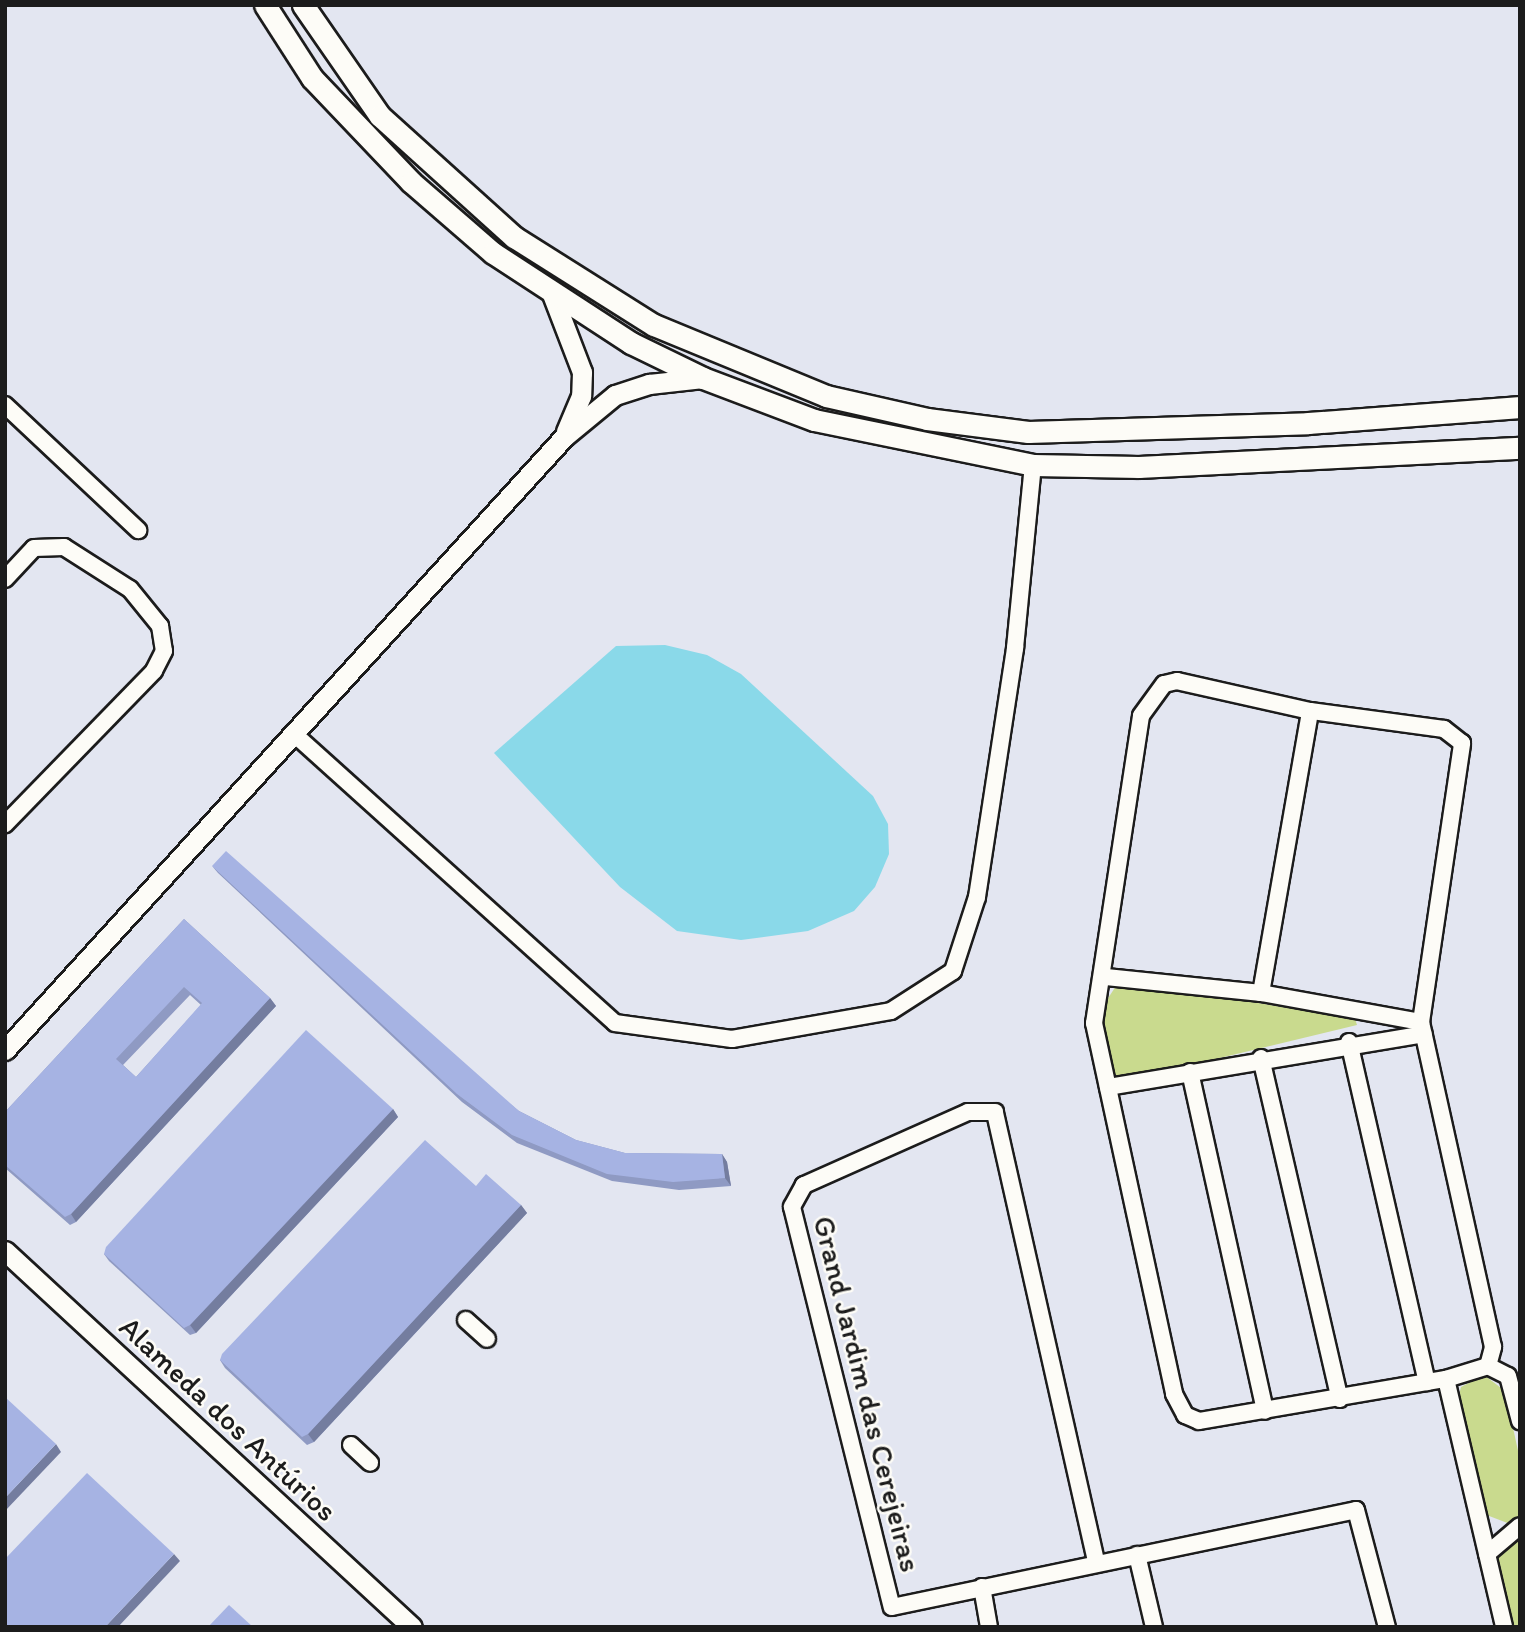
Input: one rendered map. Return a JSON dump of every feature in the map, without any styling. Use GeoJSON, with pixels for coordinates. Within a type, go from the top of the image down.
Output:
{"type":"FeatureCollection","features":[{"type":"Feature","properties":{"kind":"main road"},"geometry":{"type":"LineString","coordinates":[[265,5],[312,78],[411,182],[552,294],[703,378],[814,420],[1033,465],[1139,467],[1520,448]]}},
{"type":"Feature","properties":{"kind":"main road"},"geometry":{"type":"LineString","coordinates":[[303,5],[380,116],[514,237],[654,325],[826,396],[927,419],[1028,432],[1295,424],[1520,407]]}},
{"type":"Feature","properties":{"kind":"street"},"geometry":{"type":"LineString","coordinates":[[552,294],[582,372],[581,396],[564,437]]}},
{"type":"Feature","properties":{"kind":"street"},"geometry":{"type":"LineString","coordinates":[[5,1050],[564,437],[615,395],[649,384],[703,378]]}},
{"type":"Feature","properties":{"kind":"street"},"geometry":{"type":"LineString","coordinates":[[5,405],[138,530]]}},
{"type":"Feature","properties":{"kind":"street"},"geometry":{"type":"LineString","coordinates":[[293,733],[615,1023],[732,1039],[891,1012],[953,971],[977,897],[1015,648],[1033,465]]}},
{"type":"Feature","properties":{"kind":"street"},"geometry":{"type":"LineString","coordinates":[[5,824],[154,671],[164,651],[150,612],[96,564],[48,544],[19,558],[7,570]]}},
{"type":"Feature","properties":{"kind":"street"},"geometry":{"type":"LineString","coordinates":[[1488,1366],[1493,1347],[1422,1028],[1462,743],[1444,729],[1310,711],[1177,681],[1150,696],[1141,716],[1106,977],[1094,1023],[1179,1406],[1199,1421],[1446,1379],[1488,1366],[1508,1376],[1520,1420]]}},
{"type":"Feature","properties":{"kind":"street"},"geometry":{"type":"LineString","coordinates":[[1261,993],[1310,711]]}},
{"type":"Feature","properties":{"kind":"street"},"geometry":{"type":"LineString","coordinates":[[1106,977],[1261,993],[1422,1028]]}},
{"type":"Feature","properties":{"kind":"street"},"geometry":{"type":"LineString","coordinates":[[1108,1087],[1422,1028]]}},
{"type":"Feature","properties":{"kind":"street"},"geometry":{"type":"LineString","coordinates":[[1349,1042],[1427,1382]]}},
{"type":"Feature","properties":{"kind":"street"},"geometry":{"type":"LineString","coordinates":[[1261,1058],[1340,1399]]}},
{"type":"Feature","properties":{"kind":"street"},"geometry":{"type":"LineString","coordinates":[[1190,1072],[1265,1411]]}},
{"type":"Feature","properties":{"kind":"street","name":"Grand Jardim das Cerejeiras"},"geometry":{"type":"LineString","coordinates":[[1096,1560],[1000,1122],[995,1112],[968,1112],[804,1185],[792,1208],[892,1607],[1096,1560],[1137,1555],[1356,1510],[1387,1627]]}},
{"type":"Feature","properties":{"kind":"street","name":"Alameda dos Antúrios"},"geometry":{"type":"LineString","coordinates":[[5,1251],[412,1627]]}},
{"type":"Feature","properties":{"kind":"street"},"geometry":{"type":"LineString","coordinates":[[466,1320],[487,1339]]}},
{"type":"Feature","properties":{"kind":"street"},"geometry":{"type":"LineString","coordinates":[[1446,1379],[1504,1627]]}},
{"type":"Feature","properties":{"kind":"street"},"geometry":{"type":"LineString","coordinates":[[351,1445],[370,1463]]}},
{"type":"Feature","properties":{"kind":"street"},"geometry":{"type":"LineString","coordinates":[[1487,1554],[1520,1527]]}},
{"type":"Feature","properties":{"kind":"street"},"geometry":{"type":"LineString","coordinates":[[1137,1555],[1154,1627]]}},
{"type":"Feature","properties":{"kind":"street"},"geometry":{"type":"LineString","coordinates":[[982,1587],[989,1627]]}},
{"type":"Feature","properties":{"kind":"green space"},"geometry":{"type":"Polygon","coordinates":[[[1130,982],[1355,1019],[1357,1025],[1128,1080],[1114,1076],[1099,1012],[1116,986],[1130,982]]]}},
{"type":"Feature","properties":{"kind":"green space"},"geometry":{"type":"Polygon","coordinates":[[[1484,1375],[1505,1391],[1520,1460],[1520,1521],[1510,1524],[1484,1514],[1459,1395],[1461,1387],[1484,1375]]]}},
{"type":"Feature","properties":{"kind":"green space"},"geometry":{"type":"Polygon","coordinates":[[[1520,1535],[1520,1627],[1510,1627],[1496,1555],[1520,1535]]]}},
{"type":"Feature","properties":{"kind":"water"},"geometry":{"type":"Polygon","coordinates":[[[665,645],[707,655],[741,674],[873,796],[888,824],[889,854],[875,887],[854,911],[808,931],[741,940],[677,931],[620,887],[494,753],[616,646],[665,645]]]}},
{"type":"Feature","properties":{"kind":"building"},"geometry":{"type":"Polygon","coordinates":[[[226,851],[519,1111],[576,1140],[625,1153],[722,1154],[725,1178],[673,1182],[607,1174],[512,1135],[457,1094],[212,866],[226,851]]]}},
{"type":"Feature","properties":{"kind":"building"},"geometry":{"type":"Polygon","coordinates":[[[184,919],[270,998],[71,1214],[65,1217],[5,1165],[5,1112],[184,919]],[[184,987],[116,1059],[136,1077],[202,1003],[184,987]]]}},
{"type":"Feature","properties":{"kind":"building"},"geometry":{"type":"Polygon","coordinates":[[[306,1030],[393,1109],[190,1325],[184,1328],[104,1254],[106,1247],[306,1030]]]}},
{"type":"Feature","properties":{"kind":"building"},"geometry":{"type":"Polygon","coordinates":[[[425,1140],[476,1186],[486,1174],[521,1205],[308,1434],[302,1437],[220,1360],[222,1354],[425,1140]]]}},
{"type":"Feature","properties":{"kind":"building"},"geometry":{"type":"Polygon","coordinates":[[[5,1397],[56,1444],[5,1498],[5,1397]]]}},
{"type":"Feature","properties":{"kind":"building"},"geometry":{"type":"Polygon","coordinates":[[[87,1473],[174,1554],[105,1627],[5,1627],[5,1559],[87,1473]]]}},
{"type":"Feature","properties":{"kind":"building"},"geometry":{"type":"Polygon","coordinates":[[[229,1605],[253,1627],[208,1627],[229,1605]]]}}]}
